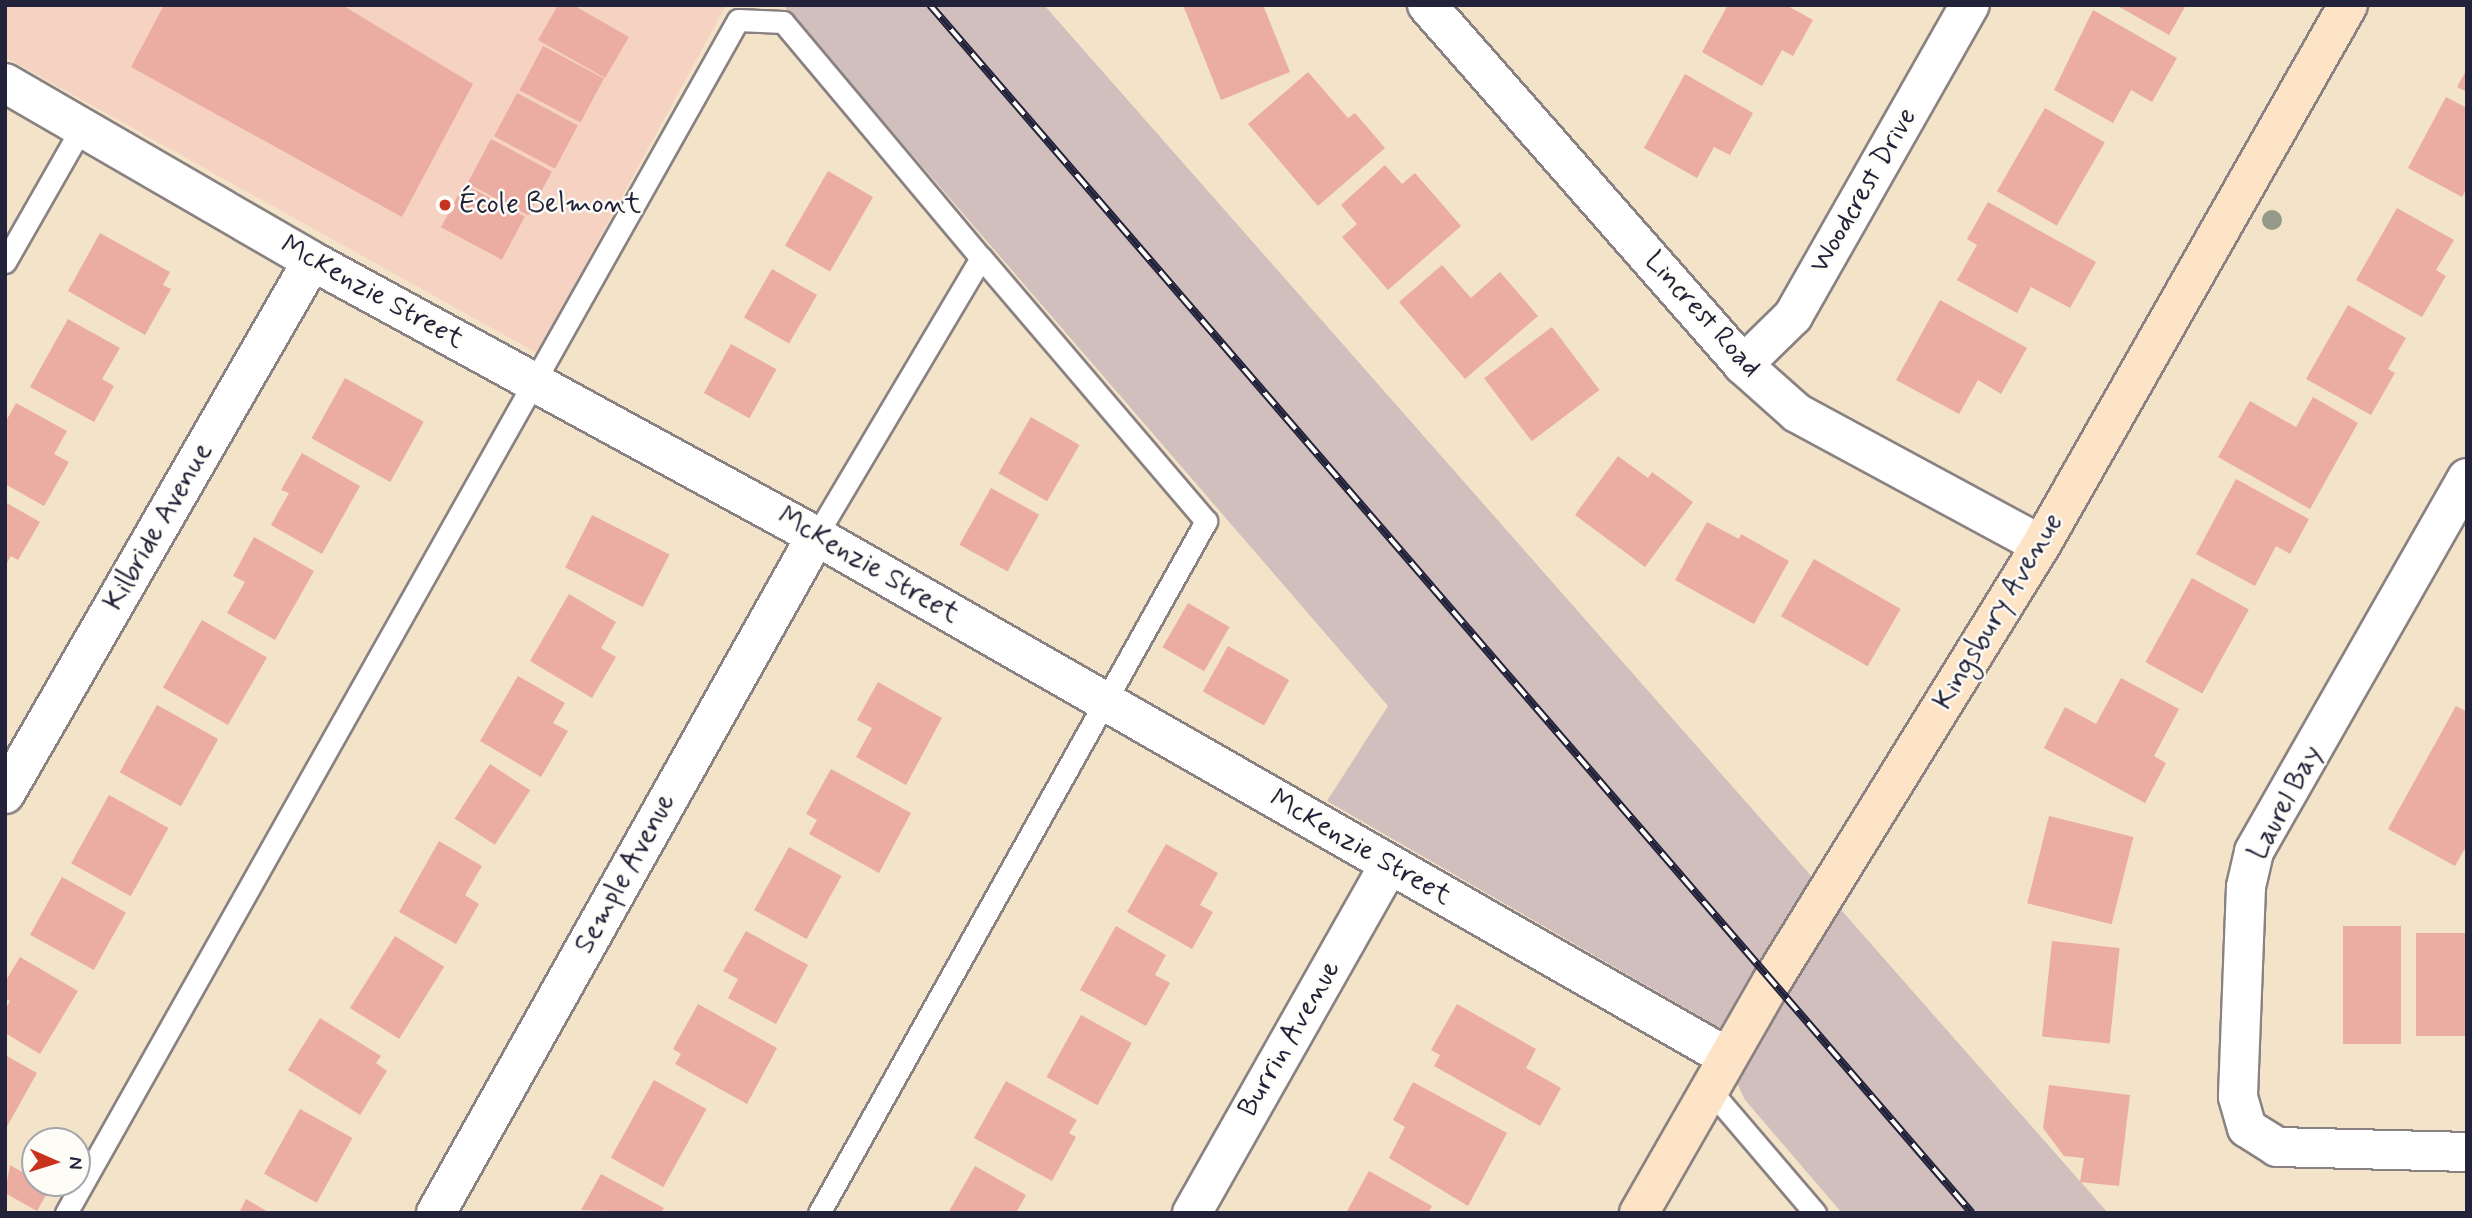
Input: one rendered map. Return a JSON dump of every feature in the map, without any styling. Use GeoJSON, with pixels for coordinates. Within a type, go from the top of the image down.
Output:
{"type":"FeatureCollection","features":[{"type":"Feature","properties":{"kind":"street","name":"Lincrest Road"},"geometry":{"type":"LineString","coordinates":[[1427,5],[1743,365],[1797,413],[2040,545]]}},
{"type":"Feature","properties":{"kind":"street","name":"Woodcrest Drive"},"geometry":{"type":"LineString","coordinates":[[1743,365],[1793,316],[1969,5]]}},
{"type":"Feature","properties":{"kind":"street","name":"Kingsbury Avenue"},"geometry":{"type":"LineString","coordinates":[[1639,1213],[1727,1057],[2040,545],[2348,5]]}},
{"type":"Feature","properties":{"kind":"street","name":"McKenzie Street"},"geometry":{"type":"LineString","coordinates":[[5,83],[312,261],[816,536],[1727,1057]]}},
{"type":"Feature","properties":{"kind":"street","name":"Kilbride Avenue"},"geometry":{"type":"LineString","coordinates":[[5,794],[312,261]]}},
{"type":"Feature","properties":{"kind":"street","name":"Laurel Bay"},"geometry":{"type":"LineString","coordinates":[[2467,478],[2254,852],[2246,887],[2238,1097],[2247,1128],[2277,1147],[2467,1152]]}},
{"type":"Feature","properties":{"kind":"street","name":"Semple Avenue"},"geometry":{"type":"LineString","coordinates":[[436,1213],[816,536]]}},
{"type":"Feature","properties":{"kind":"street","name":"Burrin Avenue"},"geometry":{"type":"LineString","coordinates":[[1192,1213],[1389,865]]}},
{"type":"Feature","properties":{"kind":"lane"},"geometry":{"type":"LineString","coordinates":[[66,1213],[531,381],[738,20],[783,22],[1206,522],[1108,702],[819,1213]]}},
{"type":"Feature","properties":{"kind":"lane"},"geometry":{"type":"LineString","coordinates":[[5,262],[82,127]]}},
{"type":"Feature","properties":{"kind":"lane"},"geometry":{"type":"LineString","coordinates":[[816,536],[981,258]]}},
{"type":"Feature","properties":{"kind":"lane"},"geometry":{"type":"LineString","coordinates":[[1710,1090],[1815,1213]]}},
{"type":"Feature","properties":{"kind":"shaded area","name":"École Belmont"},"geometry":{"type":"Polygon","coordinates":[[[5,5],[726,5],[537,353],[5,57],[5,5]]]}},
{"type":"Feature","properties":{"kind":"shaded area"},"geometry":{"type":"Polygon","coordinates":[[[783,5],[1044,5],[2108,1213],[1842,1213],[1745,1100],[1708,1021],[1327,801],[1388,706],[783,5]]]}},
{"type":"Feature","properties":{"kind":"building"},"geometry":{"type":"Polygon","coordinates":[[[164,5],[342,5],[473,84],[402,217],[131,67],[164,5]]]}},
{"type":"Feature","properties":{"kind":"building"},"geometry":{"type":"Polygon","coordinates":[[[558,5],[573,5],[629,37],[605,78],[538,40],[558,5]]]}},
{"type":"Feature","properties":{"kind":"building"},"geometry":{"type":"Polygon","coordinates":[[[1183,5],[1263,5],[1290,72],[1221,100],[1183,5]]]}},
{"type":"Feature","properties":{"kind":"building"},"geometry":{"type":"Polygon","coordinates":[[[1728,5],[1786,5],[1813,20],[1793,56],[1782,50],[1762,86],[1702,52],[1728,5]]]}},
{"type":"Feature","properties":{"kind":"building"},"geometry":{"type":"Polygon","coordinates":[[[2116,5],[2186,5],[2169,35],[2116,5]]]}},
{"type":"Feature","properties":{"kind":"building"},"geometry":{"type":"Polygon","coordinates":[[[2093,10],[2177,58],[2152,102],[2131,90],[2113,123],[2054,90],[2093,10]]]}},
{"type":"Feature","properties":{"kind":"building"},"geometry":{"type":"Polygon","coordinates":[[[543,46],[604,78],[580,123],[520,90],[543,46]]]}},
{"type":"Feature","properties":{"kind":"building"},"geometry":{"type":"Polygon","coordinates":[[[2467,69],[2467,92],[2457,87],[2467,69]]]}},
{"type":"Feature","properties":{"kind":"building"},"geometry":{"type":"Polygon","coordinates":[[[1308,72],[1348,118],[1355,113],[1385,148],[1318,206],[1248,124],[1308,72]]]}},
{"type":"Feature","properties":{"kind":"building"},"geometry":{"type":"Polygon","coordinates":[[[1685,74],[1753,113],[1730,155],[1714,147],[1697,178],[1644,148],[1685,74]]]}},
{"type":"Feature","properties":{"kind":"building"},"geometry":{"type":"Polygon","coordinates":[[[517,93],[578,125],[555,169],[494,136],[517,93]]]}},
{"type":"Feature","properties":{"kind":"building"},"geometry":{"type":"Polygon","coordinates":[[[2446,97],[2467,108],[2467,188],[2462,197],[2408,168],[2446,97]]]}},
{"type":"Feature","properties":{"kind":"building"},"geometry":{"type":"Polygon","coordinates":[[[2045,108],[2105,142],[2057,226],[1997,191],[2045,108]]]}},
{"type":"Feature","properties":{"kind":"building"},"geometry":{"type":"Polygon","coordinates":[[[491,139],[552,171],[528,216],[468,183],[491,139]]]}},
{"type":"Feature","properties":{"kind":"building"},"geometry":{"type":"Polygon","coordinates":[[[1385,165],[1402,184],[1415,173],[1461,226],[1388,290],[1342,237],[1357,224],[1341,205],[1385,165]]]}},
{"type":"Feature","properties":{"kind":"building"},"geometry":{"type":"Polygon","coordinates":[[[828,171],[873,197],[830,271],[785,245],[828,171]]]}},
{"type":"Feature","properties":{"kind":"building"},"geometry":{"type":"Polygon","coordinates":[[[464,184],[525,216],[502,260],[441,227],[464,184]]]}},
{"type":"Feature","properties":{"kind":"building"},"geometry":{"type":"Polygon","coordinates":[[[1988,202],[2096,262],[2070,308],[2031,287],[2017,313],[1957,280],[1977,245],[1967,239],[1988,202]]]}},
{"type":"Feature","properties":{"kind":"building"},"geometry":{"type":"Polygon","coordinates":[[[2397,208],[2454,240],[2436,270],[2446,276],[2422,317],[2356,280],[2397,208]]]}},
{"type":"Feature","properties":{"kind":"building"},"geometry":{"type":"Polygon","coordinates":[[[100,233],[170,272],[163,285],[171,289],[145,335],[68,291],[100,233]]]}},
{"type":"Feature","properties":{"kind":"building"},"geometry":{"type":"Polygon","coordinates":[[[1442,265],[1471,298],[1500,272],[1538,316],[1465,379],[1399,302],[1442,265]]]}},
{"type":"Feature","properties":{"kind":"building"},"geometry":{"type":"Polygon","coordinates":[[[772,269],[817,295],[789,343],[744,317],[772,269]]]}},
{"type":"Feature","properties":{"kind":"building"},"geometry":{"type":"Polygon","coordinates":[[[1940,300],[2027,348],[2001,394],[1978,380],[1959,414],[1896,380],[1940,300]]]}},
{"type":"Feature","properties":{"kind":"building"},"geometry":{"type":"Polygon","coordinates":[[[2348,305],[2406,338],[2388,369],[2395,373],[2371,415],[2306,379],[2348,305]]]}},
{"type":"Feature","properties":{"kind":"building"},"geometry":{"type":"Polygon","coordinates":[[[68,319],[120,348],[102,379],[114,386],[94,422],[30,387],[68,319]]]}},
{"type":"Feature","properties":{"kind":"building"},"geometry":{"type":"Polygon","coordinates":[[[1552,327],[1600,390],[1532,441],[1484,378],[1552,327]]]}},
{"type":"Feature","properties":{"kind":"building"},"geometry":{"type":"Polygon","coordinates":[[[731,344],[776,369],[749,418],[704,393],[731,344]]]}},
{"type":"Feature","properties":{"kind":"building"},"geometry":{"type":"Polygon","coordinates":[[[345,378],[424,422],[390,482],[312,438],[345,378]]]}},
{"type":"Feature","properties":{"kind":"building"},"geometry":{"type":"Polygon","coordinates":[[[2313,397],[2358,423],[2310,509],[2218,457],[2250,401],[2296,427],[2313,397]]]}},
{"type":"Feature","properties":{"kind":"building"},"geometry":{"type":"Polygon","coordinates":[[[16,403],[67,431],[54,454],[69,462],[44,506],[5,484],[5,423],[16,403]]]}},
{"type":"Feature","properties":{"kind":"building"},"geometry":{"type":"Polygon","coordinates":[[[1031,417],[1079,445],[1047,501],[998,473],[1031,417]]]}},
{"type":"Feature","properties":{"kind":"building"},"geometry":{"type":"Polygon","coordinates":[[[302,453],[360,486],[322,554],[271,525],[289,493],[281,490],[302,453]]]}},
{"type":"Feature","properties":{"kind":"building"},"geometry":{"type":"Polygon","coordinates":[[[1618,456],[1648,478],[1652,472],[1693,502],[1645,567],[1575,515],[1618,456]]]}},
{"type":"Feature","properties":{"kind":"building"},"geometry":{"type":"Polygon","coordinates":[[[2236,479],[2309,519],[2290,554],[2276,546],[2255,586],[2196,554],[2236,479]]]}},
{"type":"Feature","properties":{"kind":"building"},"geometry":{"type":"Polygon","coordinates":[[[991,488],[1039,515],[1008,572],[959,545],[991,488]]]}},
{"type":"Feature","properties":{"kind":"building"},"geometry":{"type":"Polygon","coordinates":[[[5,502],[40,522],[18,560],[11,556],[5,566],[5,502]]]}},
{"type":"Feature","properties":{"kind":"building"},"geometry":{"type":"Polygon","coordinates":[[[592,515],[670,554],[643,607],[565,568],[592,515]]]}},
{"type":"Feature","properties":{"kind":"building"},"geometry":{"type":"Polygon","coordinates":[[[1707,522],[1739,539],[1741,534],[1789,561],[1754,624],[1675,580],[1707,522]]]}},
{"type":"Feature","properties":{"kind":"building"},"geometry":{"type":"Polygon","coordinates":[[[254,537],[314,571],[275,640],[227,613],[245,582],[233,576],[254,537]]]}},
{"type":"Feature","properties":{"kind":"building"},"geometry":{"type":"Polygon","coordinates":[[[1814,559],[1901,609],[1868,666],[1781,616],[1814,559]]]}},
{"type":"Feature","properties":{"kind":"building"},"geometry":{"type":"Polygon","coordinates":[[[2192,578],[2249,610],[2202,693],[2145,662],[2192,578]]]}},
{"type":"Feature","properties":{"kind":"building"},"geometry":{"type":"Polygon","coordinates":[[[569,594],[616,622],[601,648],[616,657],[592,698],[530,661],[569,594]]]}},
{"type":"Feature","properties":{"kind":"building"},"geometry":{"type":"Polygon","coordinates":[[[1188,603],[1230,627],[1204,671],[1162,647],[1188,603]]]}},
{"type":"Feature","properties":{"kind":"building"},"geometry":{"type":"Polygon","coordinates":[[[202,620],[267,658],[228,725],[163,688],[202,620]]]}},
{"type":"Feature","properties":{"kind":"building"},"geometry":{"type":"Polygon","coordinates":[[[1228,646],[1289,680],[1264,725],[1203,691],[1228,646]]]}},
{"type":"Feature","properties":{"kind":"building"},"geometry":{"type":"Polygon","coordinates":[[[518,676],[565,703],[553,723],[568,731],[541,777],[480,741],[518,676]]]}},
{"type":"Feature","properties":{"kind":"building"},"geometry":{"type":"Polygon","coordinates":[[[2121,678],[2179,709],[2154,756],[2166,763],[2145,803],[2044,748],[2065,707],[2096,724],[2121,678]]]}},
{"type":"Feature","properties":{"kind":"building"},"geometry":{"type":"Polygon","coordinates":[[[878,682],[942,718],[906,785],[856,757],[872,728],[857,720],[878,682]]]}},
{"type":"Feature","properties":{"kind":"building"},"geometry":{"type":"Polygon","coordinates":[[[157,705],[218,739],[181,806],[120,772],[157,705]]]}},
{"type":"Feature","properties":{"kind":"building"},"geometry":{"type":"Polygon","coordinates":[[[2456,706],[2467,712],[2467,845],[2455,866],[2388,829],[2456,706]]]}},
{"type":"Feature","properties":{"kind":"building"},"geometry":{"type":"Polygon","coordinates":[[[490,764],[530,790],[495,845],[455,819],[490,764]]]}},
{"type":"Feature","properties":{"kind":"building"},"geometry":{"type":"Polygon","coordinates":[[[831,769],[911,813],[879,873],[809,834],[817,820],[806,814],[831,769]]]}},
{"type":"Feature","properties":{"kind":"building"},"geometry":{"type":"Polygon","coordinates":[[[109,795],[168,828],[131,896],[71,863],[109,795]]]}},
{"type":"Feature","properties":{"kind":"building"},"geometry":{"type":"Polygon","coordinates":[[[2049,816],[2133,837],[2112,924],[2027,903],[2049,816]]]}},
{"type":"Feature","properties":{"kind":"building"},"geometry":{"type":"Polygon","coordinates":[[[439,841],[482,866],[465,895],[479,904],[456,944],[399,912],[439,841]]]}},
{"type":"Feature","properties":{"kind":"building"},"geometry":{"type":"Polygon","coordinates":[[[1166,844],[1218,873],[1200,905],[1213,912],[1192,949],[1127,912],[1166,844]]]}},
{"type":"Feature","properties":{"kind":"building"},"geometry":{"type":"Polygon","coordinates":[[[789,847],[841,876],[807,939],[754,910],[789,847]]]}},
{"type":"Feature","properties":{"kind":"building"},"geometry":{"type":"Polygon","coordinates":[[[62,877],[126,912],[94,970],[30,935],[62,877]]]}},
{"type":"Feature","properties":{"kind":"building"},"geometry":{"type":"Polygon","coordinates":[[[1116,926],[1166,955],[1155,975],[1170,983],[1146,1026],[1080,990],[1116,926]]]}},
{"type":"Feature","properties":{"kind":"building"},"geometry":{"type":"Polygon","coordinates":[[[2343,926],[2401,926],[2401,1044],[2343,1044],[2343,926]]]}},
{"type":"Feature","properties":{"kind":"building"},"geometry":{"type":"Polygon","coordinates":[[[746,931],[808,965],[776,1024],[728,998],[738,979],[723,971],[746,931]]]}},
{"type":"Feature","properties":{"kind":"building"},"geometry":{"type":"Polygon","coordinates":[[[2416,933],[2467,933],[2467,1036],[2416,1036],[2416,933]]]}},
{"type":"Feature","properties":{"kind":"building"},"geometry":{"type":"Polygon","coordinates":[[[395,936],[444,967],[399,1039],[350,1008],[395,936]]]}},
{"type":"Feature","properties":{"kind":"building"},"geometry":{"type":"Polygon","coordinates":[[[2052,941],[2120,948],[2110,1044],[2042,1036],[2052,941]]]}},
{"type":"Feature","properties":{"kind":"building"},"geometry":{"type":"Polygon","coordinates":[[[20,957],[78,991],[40,1054],[5,1033],[5,1010],[10,1001],[5,998],[5,982],[20,957]]]}},
{"type":"Feature","properties":{"kind":"building"},"geometry":{"type":"Polygon","coordinates":[[[698,1004],[777,1048],[747,1104],[675,1064],[681,1054],[673,1049],[698,1004]]]}},
{"type":"Feature","properties":{"kind":"building"},"geometry":{"type":"Polygon","coordinates":[[[1457,1004],[1536,1049],[1526,1068],[1561,1088],[1540,1126],[1434,1066],[1440,1055],[1431,1050],[1457,1004]]]}},
{"type":"Feature","properties":{"kind":"building"},"geometry":{"type":"Polygon","coordinates":[[[1081,1015],[1132,1043],[1097,1105],[1047,1077],[1081,1015]]]}},
{"type":"Feature","properties":{"kind":"building"},"geometry":{"type":"Polygon","coordinates":[[[320,1018],[381,1056],[376,1063],[387,1071],[360,1115],[288,1070],[320,1018]]]}},
{"type":"Feature","properties":{"kind":"building"},"geometry":{"type":"Polygon","coordinates":[[[5,1055],[37,1073],[5,1130],[5,1055]]]}},
{"type":"Feature","properties":{"kind":"building"},"geometry":{"type":"Polygon","coordinates":[[[654,1080],[706,1109],[663,1187],[611,1158],[654,1080]]]}},
{"type":"Feature","properties":{"kind":"building"},"geometry":{"type":"Polygon","coordinates":[[[1006,1081],[1077,1120],[1069,1133],[1076,1137],[1052,1181],[974,1138],[1006,1081]]]}},
{"type":"Feature","properties":{"kind":"building"},"geometry":{"type":"Polygon","coordinates":[[[1413,1082],[1507,1133],[1468,1206],[1389,1158],[1405,1127],[1393,1120],[1413,1082]]]}},
{"type":"Feature","properties":{"kind":"building"},"geometry":{"type":"Polygon","coordinates":[[[2049,1085],[2130,1095],[2119,1186],[2080,1182],[2084,1158],[2064,1156],[2043,1128],[2049,1085]]]}},
{"type":"Feature","properties":{"kind":"building"},"geometry":{"type":"Polygon","coordinates":[[[300,1109],[352,1138],[317,1203],[264,1174],[300,1109]]]}},
{"type":"Feature","properties":{"kind":"building"},"geometry":{"type":"Polygon","coordinates":[[[10,1165],[21,1171],[21,1197],[45,1197],[37,1211],[5,1193],[10,1165]]]}},
{"type":"Feature","properties":{"kind":"building"},"geometry":{"type":"Polygon","coordinates":[[[975,1166],[1026,1195],[1016,1213],[948,1213],[975,1166]]]}},
{"type":"Feature","properties":{"kind":"building"},"geometry":{"type":"Polygon","coordinates":[[[1369,1171],[1432,1206],[1428,1213],[1346,1213],[1369,1171]]]}},
{"type":"Feature","properties":{"kind":"building"},"geometry":{"type":"Polygon","coordinates":[[[601,1174],[664,1208],[661,1213],[581,1210],[601,1174]]]}},
{"type":"Feature","properties":{"kind":"building"},"geometry":{"type":"Polygon","coordinates":[[[246,1199],[270,1213],[239,1213],[246,1199]]]}},
{"type":"Feature","properties":{"kind":"railway"},"geometry":{"type":"LineString","coordinates":[[930,5],[1972,1213]]}},
{"type":"Feature","properties":{"kind":"place","name":"École Belmont"},"geometry":{"type":"Point","coordinates":[445,205]}}]}
